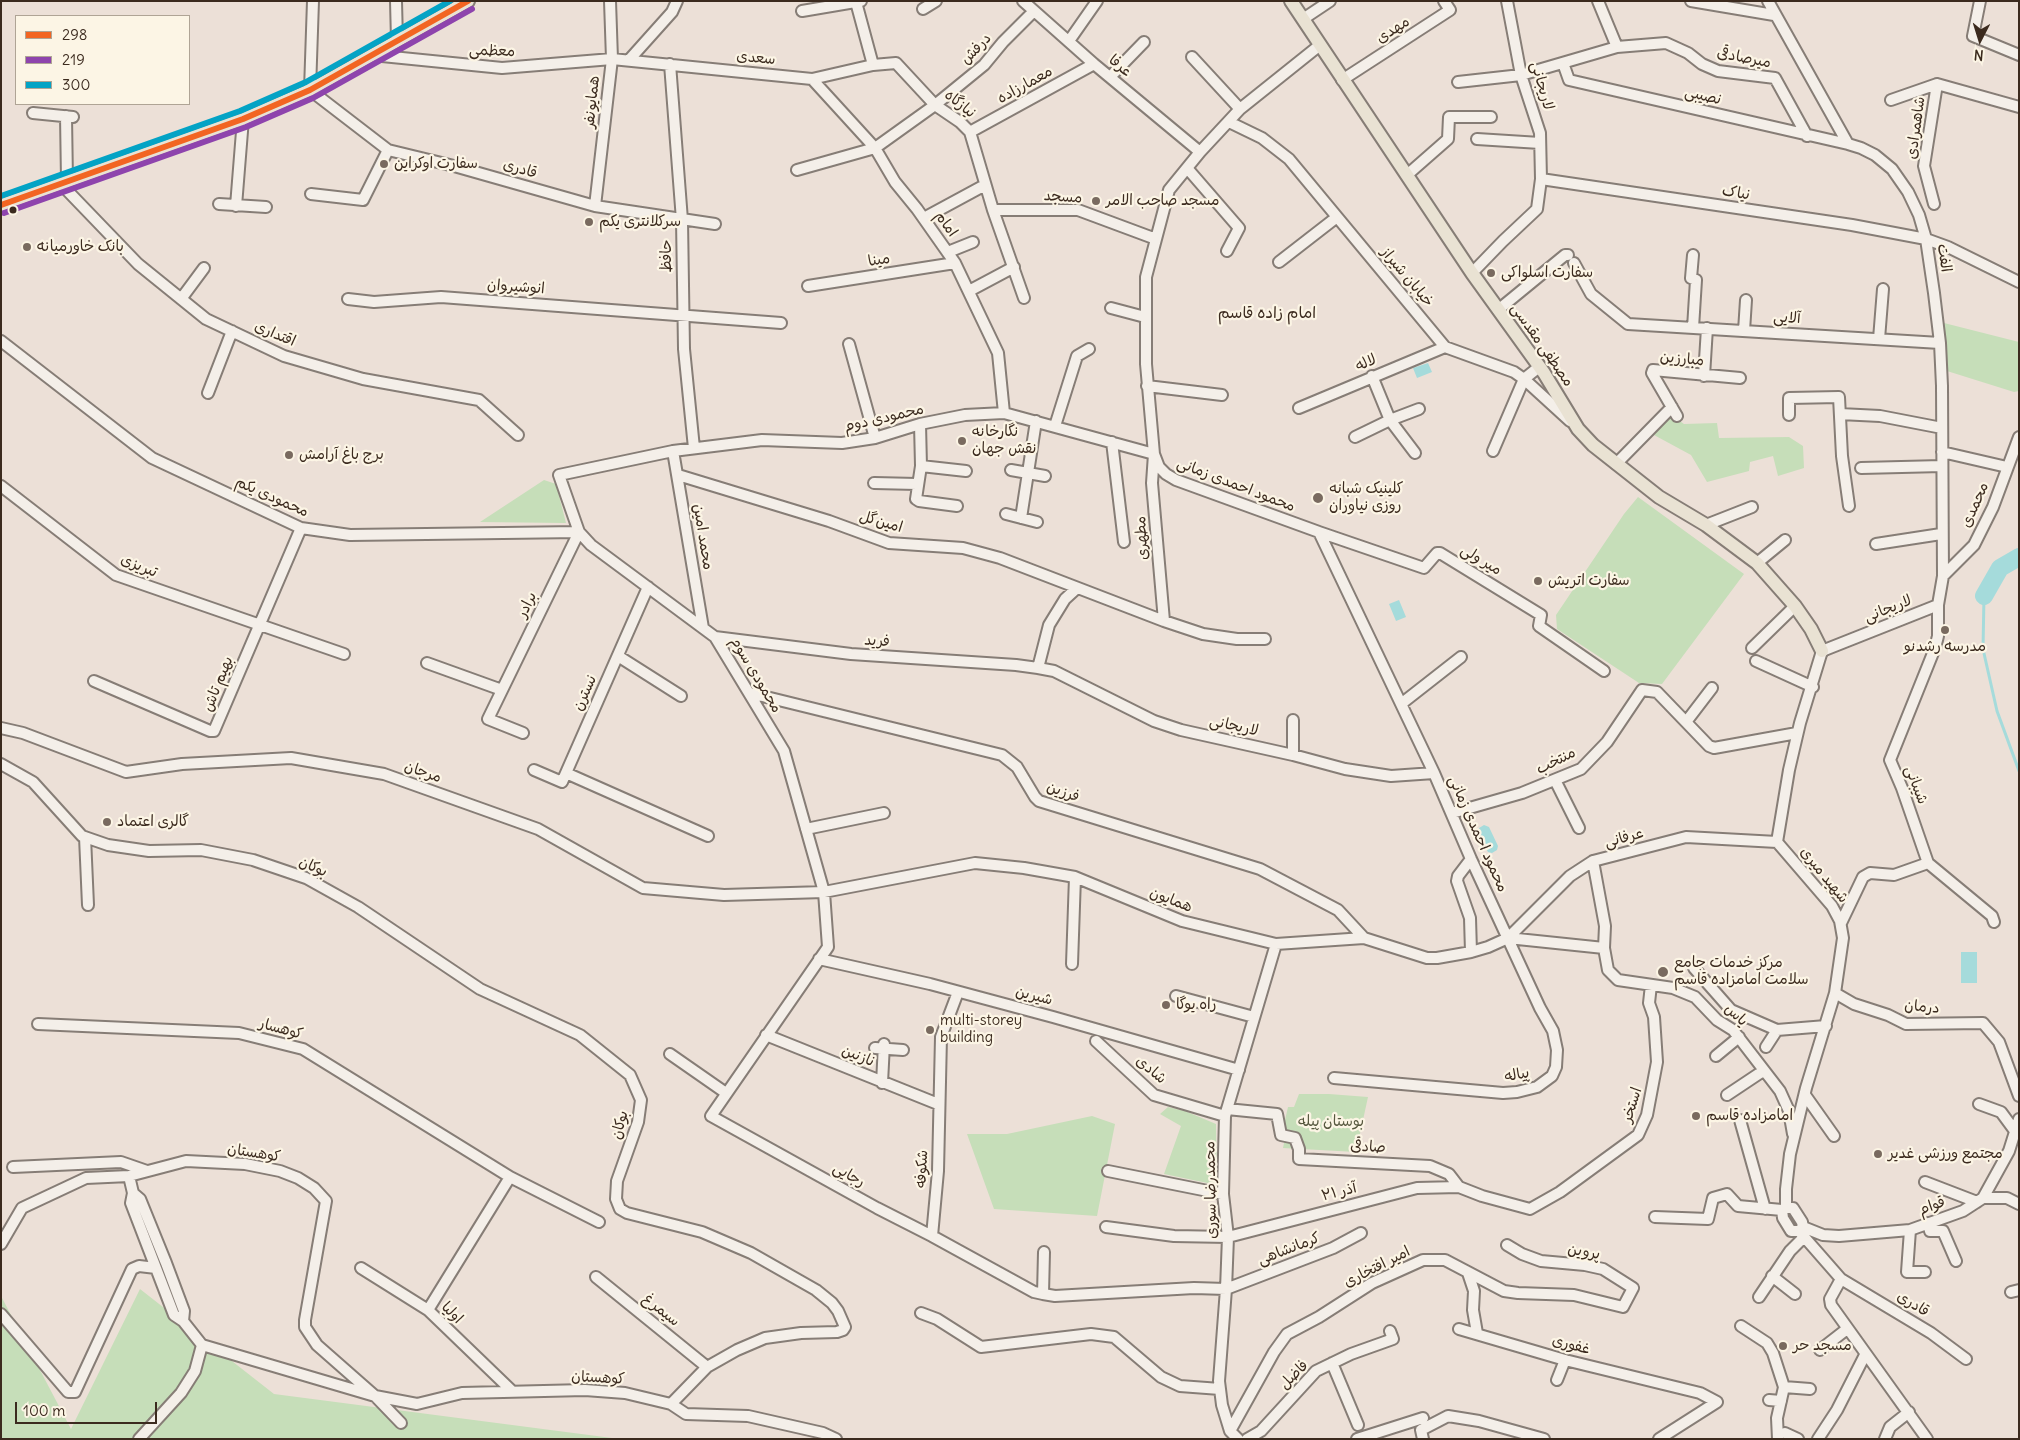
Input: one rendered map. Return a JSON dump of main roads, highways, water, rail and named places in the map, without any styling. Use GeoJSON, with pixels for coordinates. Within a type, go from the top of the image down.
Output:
{"type":"FeatureCollection","features":[{"type":"Feature","properties":{"kind":"main road"},"geometry":{"type":"LineString","coordinates":[[1,205],[243,119],[310,90],[468,1]]}},
{"type":"Feature","properties":{"kind":"main road","name":"مصطفی مقدسی"},"geometry":{"type":"LineString","coordinates":[[1292,1],[1342,80],[1472,273],[1539,367],[1578,429],[1593,445],[1659,497],[1706,525],[1757,563],[1795,606],[1811,629],[1822,651]]}},
{"type":"Feature","properties":{"kind":"water"},"geometry":{"type":"Polygon","coordinates":[[[1428,363],[1432,372],[1417,378],[1413,368],[1428,363]]]}},
{"type":"Feature","properties":{"kind":"water"},"geometry":{"type":"Polygon","coordinates":[[[1399,600],[1406,617],[1396,621],[1389,604],[1399,600]]]}},
{"type":"Feature","properties":{"kind":"water"},"geometry":{"type":"Polygon","coordinates":[[[1484,825],[1489,827],[1498,846],[1497,850],[1492,853],[1488,852],[1477,832],[1484,825]]]}},
{"type":"Feature","properties":{"kind":"water"},"geometry":{"type":"Polygon","coordinates":[[[1961,952],[1977,952],[1977,983],[1961,983],[1961,952]]]}},
{"type":"Feature","properties":{"kind":"waterway"},"geometry":{"type":"LineString","coordinates":[[1984,596],[2000,568],[2019,557]]}},
{"type":"Feature","properties":{"kind":"waterway"},"geometry":{"type":"LineString","coordinates":[[1984,596],[1983,649],[1997,711],[2019,771]]}},
{"type":"Feature","properties":{"kind":"place","name":"سفارت اوکراین"},"geometry":{"type":"Point","coordinates":[384,164]}},
{"type":"Feature","properties":{"kind":"place","name":"مسجد صاحب الامر"},"geometry":{"type":"Point","coordinates":[1096,201]}},
{"type":"Feature","properties":{"kind":"place","name":"سرکلانتری یکم"},"geometry":{"type":"Point","coordinates":[589,222]}},
{"type":"Feature","properties":{"kind":"place","name":"بانک خاورمیانه"},"geometry":{"type":"Point","coordinates":[27,247]}},
{"type":"Feature","properties":{"kind":"place","name":"سفارت اسلواکی"},"geometry":{"type":"Point","coordinates":[1491,273]}},
{"type":"Feature","properties":{"kind":"place","name":"نگارخانه نقش جهان"},"geometry":{"type":"Point","coordinates":[962,441]}},
{"type":"Feature","properties":{"kind":"place","name":"برج باغ آرامش"},"geometry":{"type":"Point","coordinates":[289,455]}},
{"type":"Feature","properties":{"kind":"place","name":"کلینیک شبانه روزی نیاوران"},"geometry":{"type":"Point","coordinates":[1318,498]}},
{"type":"Feature","properties":{"kind":"place","name":"سفارت اتریش"},"geometry":{"type":"Point","coordinates":[1538,581]}},
{"type":"Feature","properties":{"kind":"place","name":"مدرسه رشدنو"},"geometry":{"type":"Point","coordinates":[1945,630]}},
{"type":"Feature","properties":{"kind":"place","name":"گالری اعتماد"},"geometry":{"type":"Point","coordinates":[107,822]}},
{"type":"Feature","properties":{"kind":"place","name":"مرکز خدمات جامع سلامت امامزاده قاسم"},"geometry":{"type":"Point","coordinates":[1663,972]}},
{"type":"Feature","properties":{"kind":"place","name":"راه یوگا"},"geometry":{"type":"Point","coordinates":[1166,1005]}},
{"type":"Feature","properties":{"kind":"place","name":"multi-storey building"},"geometry":{"type":"Point","coordinates":[930,1030]}},
{"type":"Feature","properties":{"kind":"place","name":"امامزاده قاسم"},"geometry":{"type":"Point","coordinates":[1696,1116]}},
{"type":"Feature","properties":{"kind":"place","name":"مجتمع ورزشی غدیر"},"geometry":{"type":"Point","coordinates":[1878,1154]}},
{"type":"Feature","properties":{"kind":"place","name":"مسجد حر"},"geometry":{"type":"Point","coordinates":[1783,1346]}},
{"type":"Feature","properties":{"kind":"district","name":"امام زاده قاسم"},"geometry":{"type":"Point","coordinates":[1267,313]}},
{"type":"Feature","properties":{"kind":"park label","name":"بوستان پیله"},"geometry":{"type":"Point","coordinates":[1331,1122]}}]}
